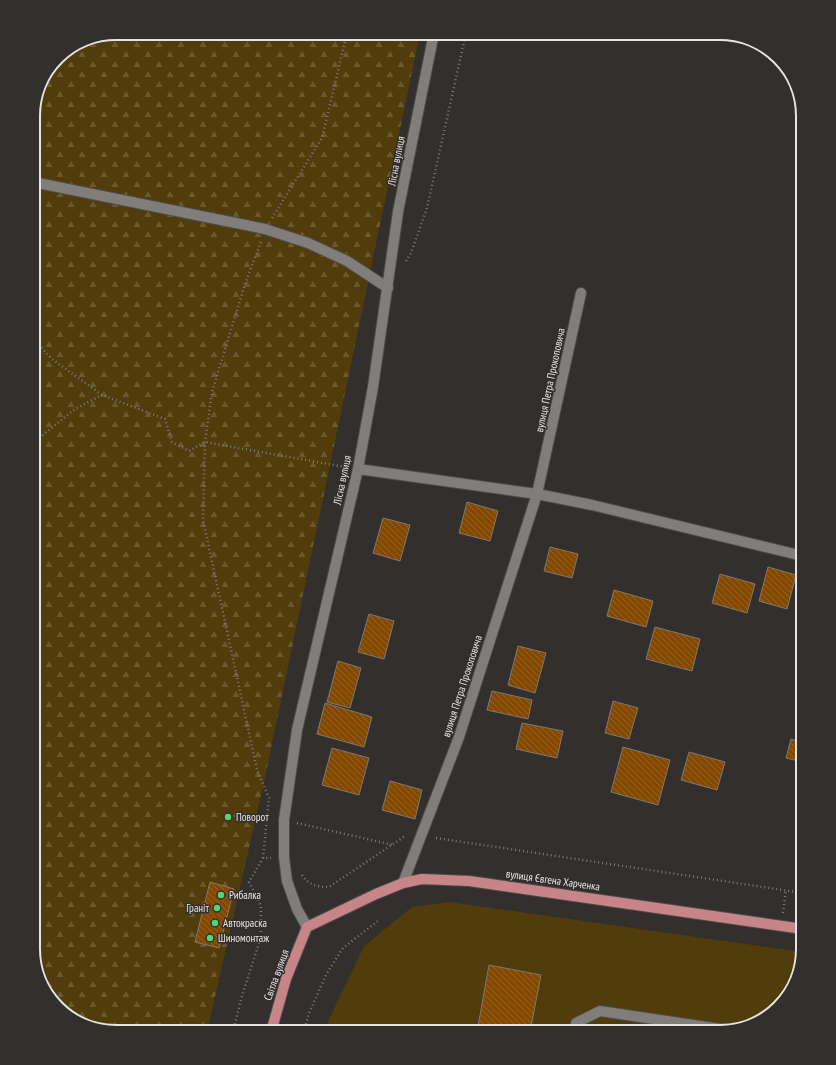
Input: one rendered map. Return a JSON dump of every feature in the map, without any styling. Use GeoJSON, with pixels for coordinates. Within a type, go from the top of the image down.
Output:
{"type":"FeatureCollection","features":[{"type":"Feature","properties":{"kind":"main road","name":"вулиця Євгена Харченка"},"geometry":{"type":"LineString","coordinates":[[307,927],[376,894],[403,883],[422,879],[469,881],[796,928]]}},
{"type":"Feature","properties":{"kind":"main road","name":"Світла вулиця"},"geometry":{"type":"LineString","coordinates":[[272,1025],[286,979],[307,927]]}},
{"type":"Feature","properties":{"kind":"street","name":"Лісна вулиця"},"geometry":{"type":"LineString","coordinates":[[307,927],[297,909],[287,881],[284,857],[284,820],[297,730],[358,469],[373,387],[398,212],[433,40]]}},
{"type":"Feature","properties":{"kind":"street"},"geometry":{"type":"LineString","coordinates":[[40,183],[265,229],[308,243],[348,261],[388,288]]}},
{"type":"Feature","properties":{"kind":"street","name":"вулиця Петра Прокоповича"},"geometry":{"type":"LineString","coordinates":[[403,883],[459,737],[537,494],[581,293]]}},
{"type":"Feature","properties":{"kind":"street"},"geometry":{"type":"LineString","coordinates":[[358,469],[537,494],[592,504],[796,554]]}},
{"type":"Feature","properties":{"kind":"street"},"geometry":{"type":"LineString","coordinates":[[576,1025],[576,1023],[600,1012],[692,1025]]}},
{"type":"Feature","properties":{"kind":"path"},"geometry":{"type":"LineString","coordinates":[[235,1025],[241,999],[261,937],[261,906],[248,882],[263,858],[269,798],[257,770],[203,520],[205,442],[212,392],[245,284],[265,229],[322,138],[345,40]]}},
{"type":"Feature","properties":{"kind":"path"},"geometry":{"type":"LineString","coordinates":[[403,265],[411,254],[427,208],[464,40]]}},
{"type":"Feature","properties":{"kind":"path"},"geometry":{"type":"LineString","coordinates":[[40,346],[52,359],[102,395],[166,419],[172,442],[189,450],[205,442],[358,469]]}},
{"type":"Feature","properties":{"kind":"path"},"geometry":{"type":"LineString","coordinates":[[40,437],[75,409],[102,395]]}},
{"type":"Feature","properties":{"kind":"path"},"geometry":{"type":"LineString","coordinates":[[284,820],[394,845]]}},
{"type":"Feature","properties":{"kind":"path"},"geometry":{"type":"LineString","coordinates":[[300,874],[313,884],[320,887],[329,887],[394,845],[408,834],[796,892]]}},
{"type":"Feature","properties":{"kind":"path"},"geometry":{"type":"LineString","coordinates":[[263,858],[284,857]]}},
{"type":"Feature","properties":{"kind":"path"},"geometry":{"type":"LineString","coordinates":[[306,1025],[309,1013],[328,973],[343,948],[378,921]]}},
{"type":"Feature","properties":{"kind":"green space"},"geometry":{"type":"Polygon","coordinates":[[[419,40],[264,782],[209,1025],[106,1024],[91,1021],[82,1017],[66,1006],[48,983],[43,969],[40,949],[40,111],[41,101],[48,82],[62,62],[78,50],[101,41],[419,40]]]}},
{"type":"Feature","properties":{"kind":"green space"},"geometry":{"type":"Polygon","coordinates":[[[449,902],[796,951],[795,959],[792,974],[788,983],[770,1006],[754,1017],[730,1024],[326,1025],[364,946],[412,907],[449,902]]]}},
{"type":"Feature","properties":{"kind":"building"},"geometry":{"type":"Polygon","coordinates":[[[467,502],[498,511],[490,541],[459,533],[467,502]]]}},
{"type":"Feature","properties":{"kind":"building"},"geometry":{"type":"Polygon","coordinates":[[[383,518],[410,525],[400,561],[373,553],[383,518]]]}},
{"type":"Feature","properties":{"kind":"building"},"geometry":{"type":"Polygon","coordinates":[[[550,547],[578,554],[572,578],[544,571],[550,547]]]}},
{"type":"Feature","properties":{"kind":"building"},"geometry":{"type":"Polygon","coordinates":[[[768,567],[796,575],[787,609],[759,601],[768,567]]]}},
{"type":"Feature","properties":{"kind":"building"},"geometry":{"type":"Polygon","coordinates":[[[720,574],[755,584],[747,613],[712,603],[720,574]]]}},
{"type":"Feature","properties":{"kind":"building"},"geometry":{"type":"Polygon","coordinates":[[[614,590],[653,601],[646,627],[607,616],[614,590]]]}},
{"type":"Feature","properties":{"kind":"building"},"geometry":{"type":"Polygon","coordinates":[[[369,614],[394,621],[384,659],[358,652],[369,614]]]}},
{"type":"Feature","properties":{"kind":"building"},"geometry":{"type":"Polygon","coordinates":[[[655,627],[700,639],[692,671],[646,659],[655,627]]]}},
{"type":"Feature","properties":{"kind":"building"},"geometry":{"type":"Polygon","coordinates":[[[518,646],[546,653],[535,693],[508,685],[518,646]]]}},
{"type":"Feature","properties":{"kind":"building"},"geometry":{"type":"Polygon","coordinates":[[[338,661],[361,668],[350,708],[327,702],[338,661]]]}},
{"type":"Feature","properties":{"kind":"building"},"geometry":{"type":"Polygon","coordinates":[[[492,691],[532,700],[528,719],[487,710],[492,691]]]}},
{"type":"Feature","properties":{"kind":"building"},"geometry":{"type":"Polygon","coordinates":[[[613,701],[638,708],[629,739],[605,733],[613,701]]]}},
{"type":"Feature","properties":{"kind":"building"},"geometry":{"type":"Polygon","coordinates":[[[325,703],[372,717],[364,747],[317,734],[325,703]]]}},
{"type":"Feature","properties":{"kind":"building"},"geometry":{"type":"Polygon","coordinates":[[[522,723],[563,731],[557,758],[516,749],[522,723]]]}},
{"type":"Feature","properties":{"kind":"building"},"geometry":{"type":"Polygon","coordinates":[[[791,739],[796,741],[796,760],[786,758],[791,739]]]}},
{"type":"Feature","properties":{"kind":"building"},"geometry":{"type":"Polygon","coordinates":[[[623,747],[670,760],[658,805],[611,792],[623,747]]]}},
{"type":"Feature","properties":{"kind":"building"},"geometry":{"type":"Polygon","coordinates":[[[332,748],[369,758],[359,795],[322,785],[332,748]]]}},
{"type":"Feature","properties":{"kind":"building"},"geometry":{"type":"Polygon","coordinates":[[[689,752],[725,762],[717,790],[681,780],[689,752]]]}},
{"type":"Feature","properties":{"kind":"building"},"geometry":{"type":"Polygon","coordinates":[[[390,781],[422,790],[415,819],[382,810],[390,781]]]}},
{"type":"Feature","properties":{"kind":"building"},"geometry":{"type":"Polygon","coordinates":[[[210,882],[234,889],[219,948],[195,942],[210,882]]]}},
{"type":"Feature","properties":{"kind":"building"},"geometry":{"type":"Polygon","coordinates":[[[489,965],[541,975],[531,1025],[478,1025],[489,965]]]}},
{"type":"Feature","properties":{"kind":"place","name":"Поворот"},"geometry":{"type":"Point","coordinates":[228,817]}},
{"type":"Feature","properties":{"kind":"place","name":"Рибалка"},"geometry":{"type":"Point","coordinates":[221,895]}},
{"type":"Feature","properties":{"kind":"place","name":"Граніт"},"geometry":{"type":"Point","coordinates":[217,908]}},
{"type":"Feature","properties":{"kind":"place","name":"Автокраска"},"geometry":{"type":"Point","coordinates":[215,923]}},
{"type":"Feature","properties":{"kind":"place","name":"Шиномонтаж"},"geometry":{"type":"Point","coordinates":[210,938]}}]}
